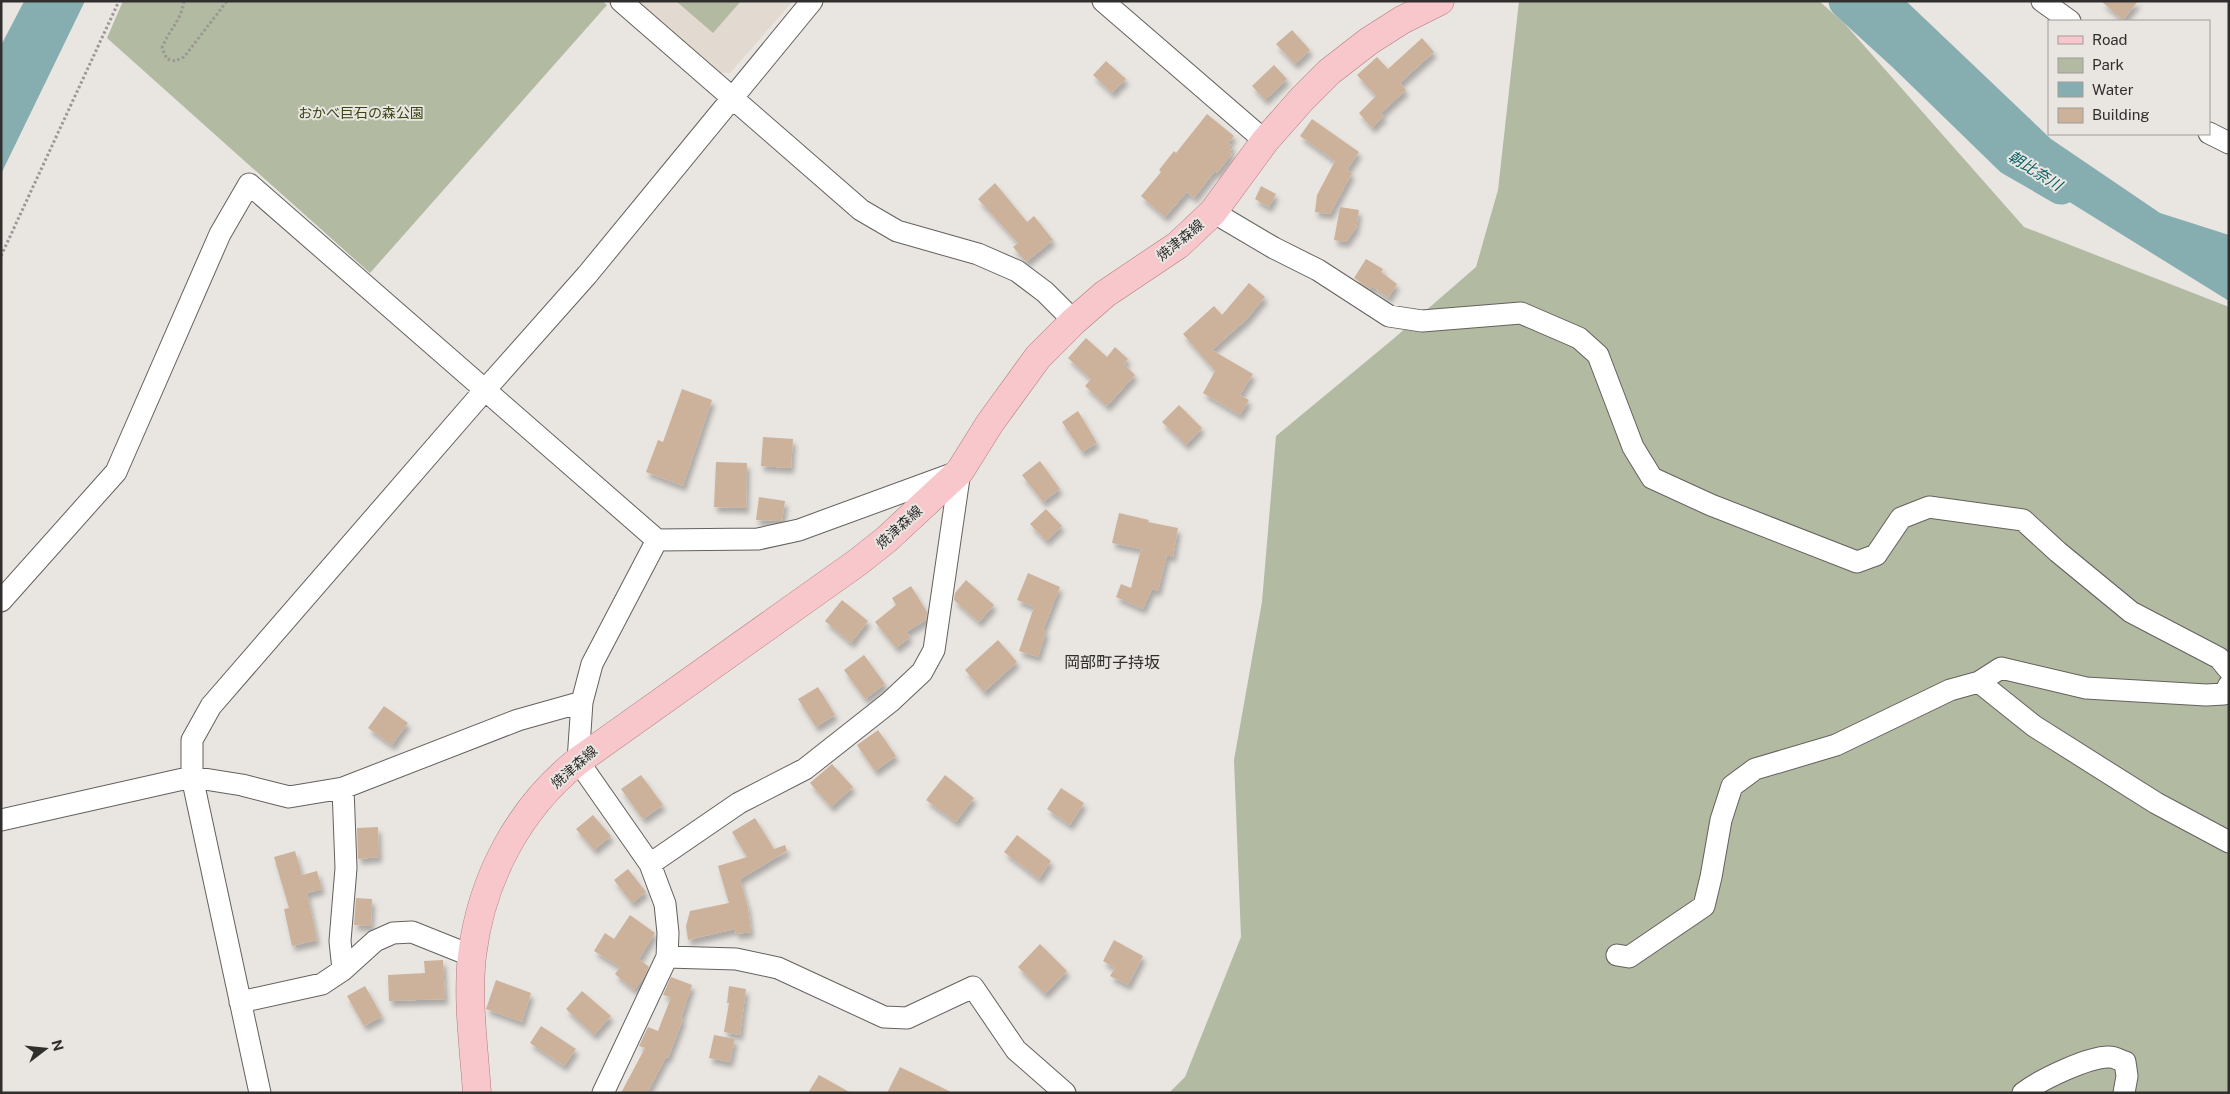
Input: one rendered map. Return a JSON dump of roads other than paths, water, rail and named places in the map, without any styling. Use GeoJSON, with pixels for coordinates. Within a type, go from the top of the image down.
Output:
{"type":"FeatureCollection","features":[{"type":"Feature","properties":{"kind":"main road","name":"焼津森線"},"geometry":{"type":"LineString","coordinates":[[477,1093],[470,1002],[472,956],[485,894],[506,846],[529,810],[564,772],[578,761],[858,562],[887,539],[960,471],[990,423],[1038,357],[1074,321],[1105,294],[1178,244],[1213,212],[1265,142],[1302,99],[1329,72],[1369,41],[1402,20],[1440,1]]}},
{"type":"Feature","properties":{"kind":"street"},"geometry":{"type":"LineString","coordinates":[[621,1],[861,210],[897,231],[978,254],[1017,271],[1045,292],[1074,321]]}},
{"type":"Feature","properties":{"kind":"street"},"geometry":{"type":"LineString","coordinates":[[260,1093],[192,776],[192,740],[211,706],[484,391],[587,276],[732,96],[812,1]]}},
{"type":"Feature","properties":{"kind":"street"},"geometry":{"type":"LineString","coordinates":[[1103,1],[1265,142]]}},
{"type":"Feature","properties":{"kind":"street"},"geometry":{"type":"LineString","coordinates":[[2042,1],[2069,20]]}},
{"type":"Feature","properties":{"kind":"street"},"geometry":{"type":"LineString","coordinates":[[2210,134],[2229,143]]}},
{"type":"Feature","properties":{"kind":"street"},"geometry":{"type":"LineString","coordinates":[[1,601],[116,472],[220,234],[249,184],[657,540],[758,539],[800,530],[960,471],[934,650],[922,672],[890,702],[805,768],[740,803],[650,864]]}},
{"type":"Feature","properties":{"kind":"street"},"geometry":{"type":"LineString","coordinates":[[1213,212],[1266,243],[1318,270],[1388,316],[1422,321],[1521,313],[1579,338],[1598,355],[1633,447],[1652,478],[1711,505],[1857,562],[1876,555],[1900,518],[1929,507],[2023,520],[2058,552],[2131,612],[2219,658],[2229,670]]}},
{"type":"Feature","properties":{"kind":"street"},"geometry":{"type":"LineString","coordinates":[[603,1093],[667,957],[668,933],[665,904],[650,864],[578,761],[582,702],[592,664],[657,540]]}},
{"type":"Feature","properties":{"kind":"street"},"geometry":{"type":"LineString","coordinates":[[1618,954],[1629,957],[1704,906],[1721,820],[1732,786],[1755,769],[1836,745],[1950,690],[1979,682],[2001,668],[2086,688],[2224,694],[2229,686]]}},
{"type":"Feature","properties":{"kind":"street"},"geometry":{"type":"LineString","coordinates":[[1979,682],[2034,726],[2156,803],[2229,842]]}},
{"type":"Feature","properties":{"kind":"street"},"geometry":{"type":"LineString","coordinates":[[1,820],[192,776],[242,785],[289,797],[343,788],[518,720],[582,702]]}},
{"type":"Feature","properties":{"kind":"street"},"geometry":{"type":"LineString","coordinates":[[343,788],[346,868],[340,941],[343,970]]}},
{"type":"Feature","properties":{"kind":"street"},"geometry":{"type":"LineString","coordinates":[[240,1002],[322,984],[343,970],[375,942],[393,932],[412,932],[472,956]]}},
{"type":"Feature","properties":{"kind":"street"},"geometry":{"type":"LineString","coordinates":[[667,957],[736,959],[778,968],[884,1017],[907,1018],[973,987],[1016,1050],[1065,1093]]}},
{"type":"Feature","properties":{"kind":"street"},"geometry":{"type":"LineString","coordinates":[[2023,1093],[2046,1078],[2090,1061],[2111,1057],[2125,1062],[2127,1076],[2124,1093]]}},
{"type":"Feature","properties":{"kind":"water"},"geometry":{"type":"Polygon","coordinates":[[[45,1],[85,1],[1,174],[1,76],[45,1]]]}},
{"type":"Feature","properties":{"kind":"water"},"geometry":{"type":"Polygon","coordinates":[[[1845,1],[1906,1],[2051,139],[2160,213],[2229,235],[2229,301],[2042,185],[1903,53],[1845,1]]]}},
{"type":"Feature","properties":{"kind":"waterway","name":"朝比奈川"},"geometry":{"type":"LineString","coordinates":[[1,83],[44,1]]}},
{"type":"Feature","properties":{"kind":"waterway","name":"朝比奈川"},"geometry":{"type":"LineString","coordinates":[[1846,1],[1903,53],[2011,158],[2061,187]]}},
{"type":"Feature","properties":{"kind":"district","name":"岡部町子持坂"},"geometry":{"type":"Point","coordinates":[1112,662]}},
{"type":"Feature","properties":{"kind":"park label","name":"おかべ巨石の森公園"},"geometry":{"type":"Point","coordinates":[361,113]}}]}
